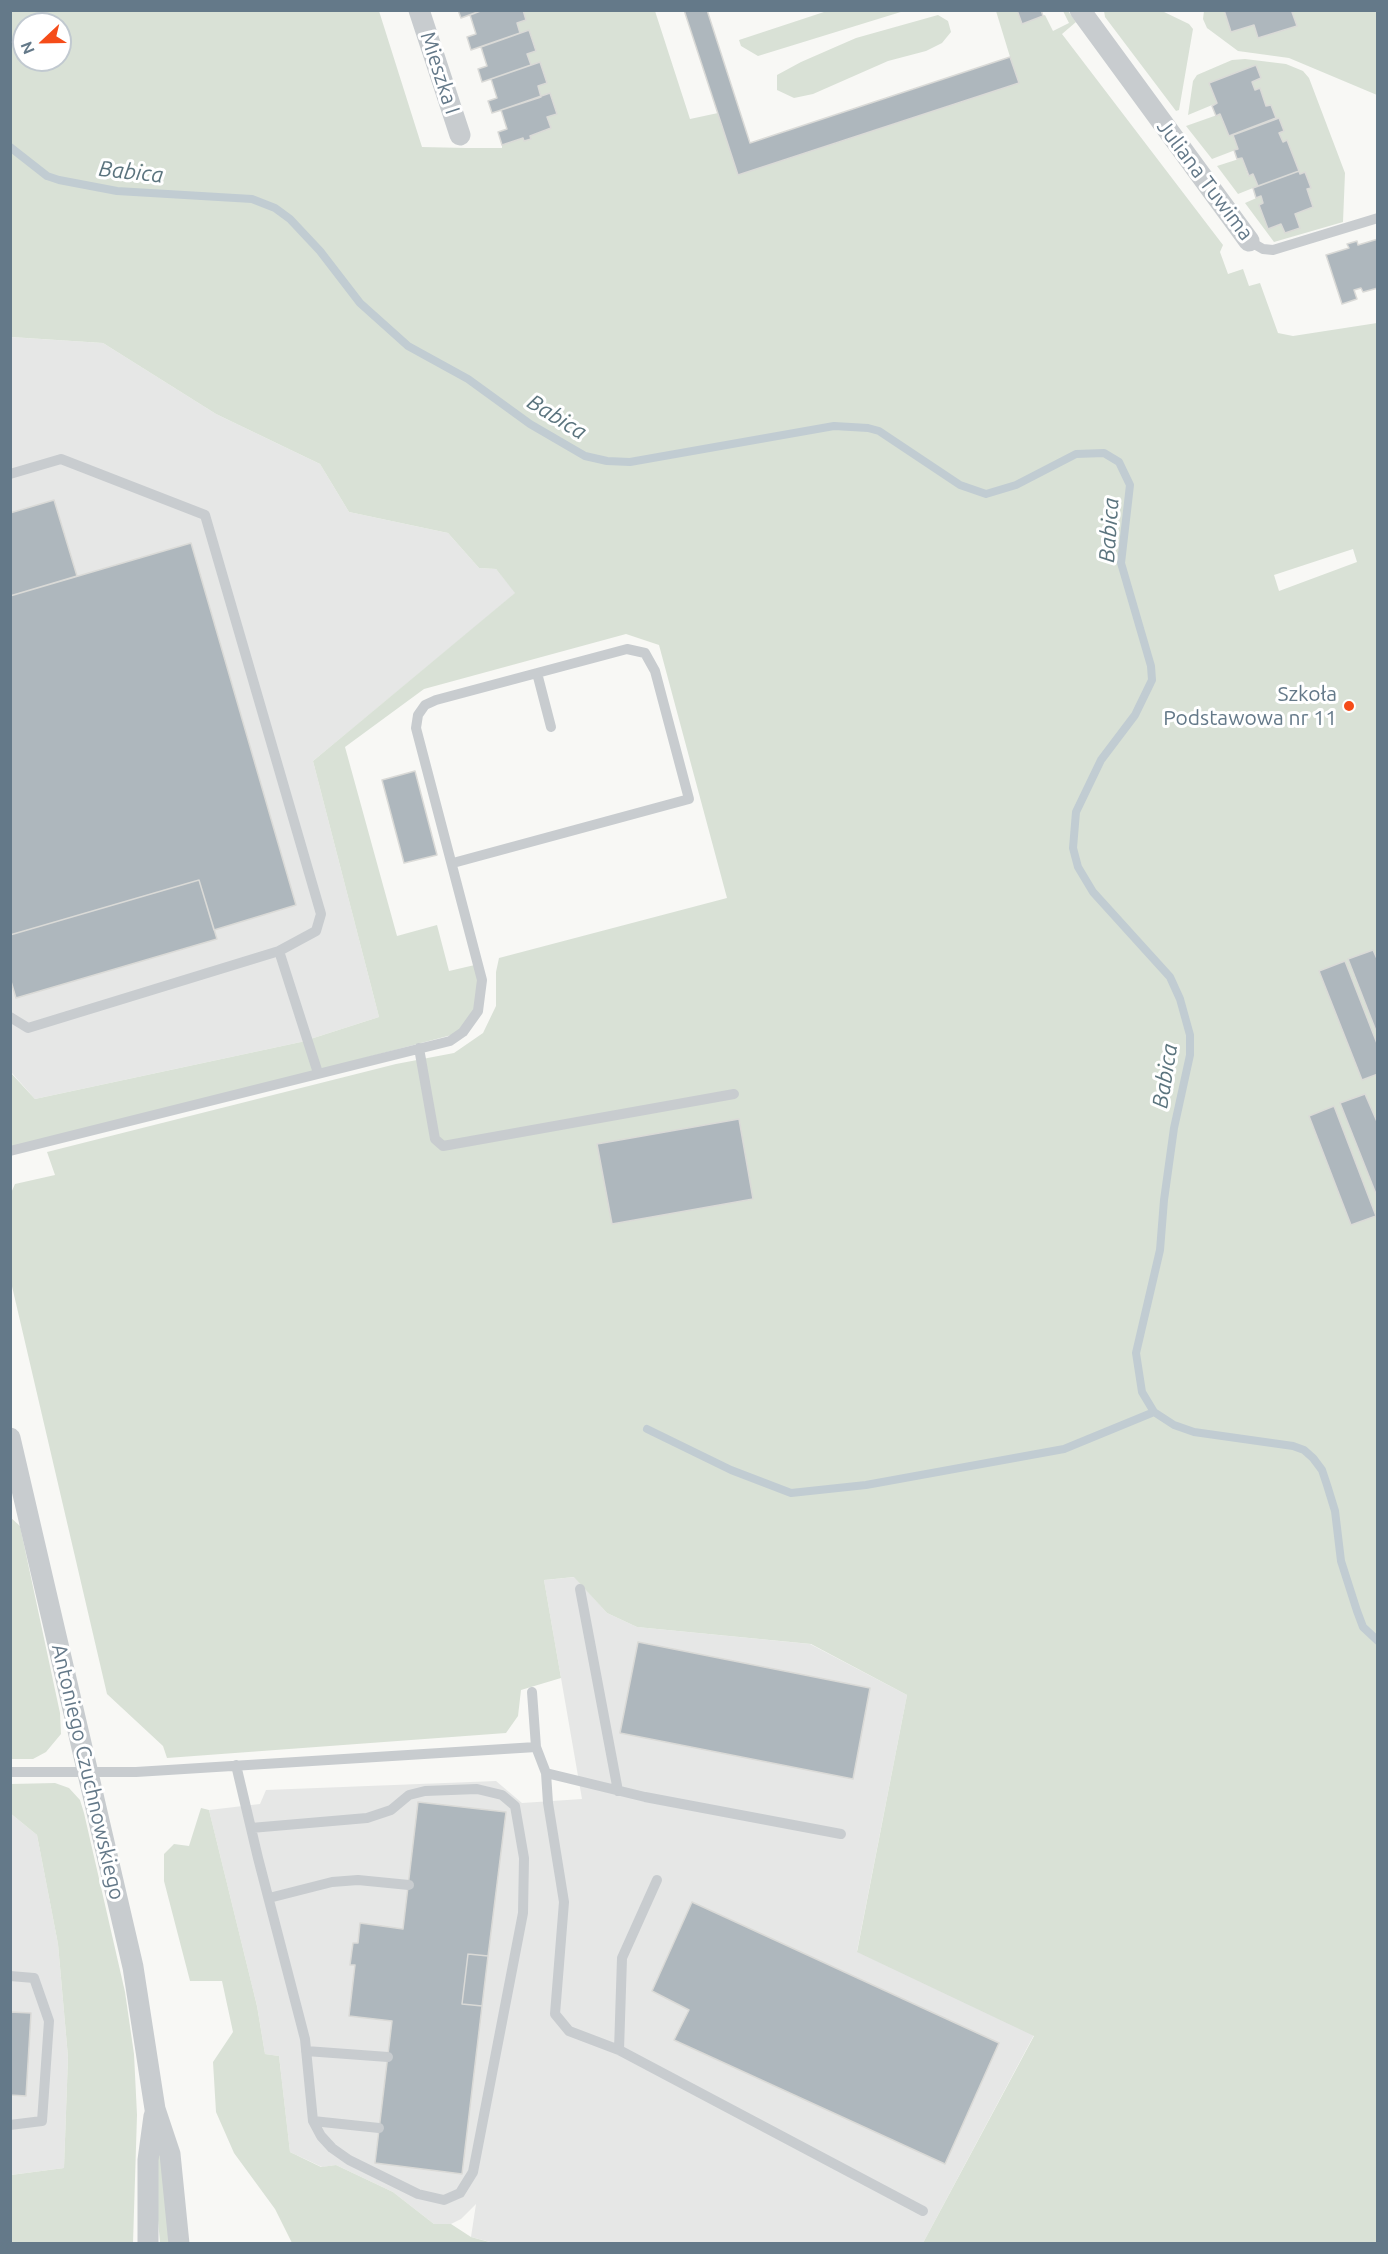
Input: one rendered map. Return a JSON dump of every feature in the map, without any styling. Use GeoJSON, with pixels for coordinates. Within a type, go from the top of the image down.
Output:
{"type":"FeatureCollection","features":[{"type":"Feature","properties":{"kind":"street","name":"Mieszka I"},"geometry":{"type":"LineString","coordinates":[[419,10],[460,135]]}},
{"type":"Feature","properties":{"kind":"street","name":"Juliana Tuwima"},"geometry":{"type":"LineString","coordinates":[[1080,10],[1249,241]]}},
{"type":"Feature","properties":{"kind":"street","name":"Antoniego Czuchnowskiego"},"geometry":{"type":"LineString","coordinates":[[10,1438],[17,1492],[134,1967],[154,2109],[170,2154],[179,2244]]}},
{"type":"Feature","properties":{"kind":"street","name":"Antoniego Czuchnowskiego"},"geometry":{"type":"LineString","coordinates":[[148,2244],[148,2160],[154,2109]]}},
{"type":"Feature","properties":{"kind":"lane","name":"Juliana Tuwima"},"geometry":{"type":"LineString","coordinates":[[1249,241],[1263,249],[1273,250],[1377,218]]}},
{"type":"Feature","properties":{"kind":"lane"},"geometry":{"type":"LineString","coordinates":[[10,474],[61,459],[205,515],[321,914],[316,931],[279,951],[28,1028],[10,1017]]}},
{"type":"Feature","properties":{"kind":"lane"},"geometry":{"type":"LineString","coordinates":[[10,1151],[450,1041],[463,1032],[478,1011],[482,995],[479,964],[416,728],[418,715],[425,705],[436,700],[627,649],[645,653],[655,671],[689,799],[453,863]]}},
{"type":"Feature","properties":{"kind":"lane"},"geometry":{"type":"LineString","coordinates":[[537,673],[551,727]]}},
{"type":"Feature","properties":{"kind":"lane"},"geometry":{"type":"LineString","coordinates":[[279,951],[318,1073]]}},
{"type":"Feature","properties":{"kind":"lane"},"geometry":{"type":"LineString","coordinates":[[419,1048],[435,1139],[443,1146],[734,1094]]}},
{"type":"Feature","properties":{"kind":"lane"},"geometry":{"type":"LineString","coordinates":[[580,1589],[618,1791]]}},
{"type":"Feature","properties":{"kind":"lane"},"geometry":{"type":"LineString","coordinates":[[532,1692],[536,1747],[546,1773],[548,1803],[564,1902],[555,2014],[569,2031],[619,2050],[923,2211]]}},
{"type":"Feature","properties":{"kind":"lane"},"geometry":{"type":"LineString","coordinates":[[10,1772],[88,1773],[536,1747]]}},
{"type":"Feature","properties":{"kind":"lane"},"geometry":{"type":"LineString","coordinates":[[236,1765],[251,1828],[269,1898],[306,2051],[313,2121],[321,2136],[332,2148],[350,2160],[418,2194],[444,2200],[465,2189],[473,2172],[523,1913],[524,1858],[515,1806],[502,1795],[477,1789],[425,1791],[409,1795],[391,1810],[368,1818],[251,1828]]}},
{"type":"Feature","properties":{"kind":"lane"},"geometry":{"type":"LineString","coordinates":[[546,1773],[618,1791],[841,1834]]}},
{"type":"Feature","properties":{"kind":"lane"},"geometry":{"type":"LineString","coordinates":[[269,1898],[332,1882],[358,1880],[409,1885]]}},
{"type":"Feature","properties":{"kind":"lane"},"geometry":{"type":"LineString","coordinates":[[619,2050],[622,1958],[657,1880]]}},
{"type":"Feature","properties":{"kind":"lane"},"geometry":{"type":"LineString","coordinates":[[10,1976],[34,1978],[49,2022],[42,2121],[10,2125]]}},
{"type":"Feature","properties":{"kind":"lane"},"geometry":{"type":"LineString","coordinates":[[306,2051],[388,2057]]}},
{"type":"Feature","properties":{"kind":"lane"},"geometry":{"type":"LineString","coordinates":[[313,2121],[379,2128]]}},
{"type":"Feature","properties":{"kind":"shaded area"},"geometry":{"type":"Polygon","coordinates":[[[11,11],[379,11],[422,147],[502,148],[502,145],[523,138],[525,141],[531,139],[530,136],[551,128],[547,117],[557,114],[541,97],[527,54],[536,51],[529,31],[520,33],[517,23],[523,11],[655,11],[690,119],[718,113],[738,175],[1018,83],[996,11],[1017,11],[1022,23],[1045,15],[1053,31],[1069,23],[1063,11],[1068,11],[1076,22],[1062,34],[1223,245],[1220,252],[1228,274],[1243,269],[1249,286],[1260,283],[1278,333],[1293,336],[1377,323],[1377,2243],[923,2243],[1034,2036],[857,1952],[907,1695],[811,1644],[637,1627],[607,1613],[574,1577],[544,1580],[561,1678],[521,1690],[518,1716],[506,1733],[167,1758],[163,1746],[107,1694],[11,1282],[11,1193],[15,1184],[55,1175],[47,1152],[396,1064],[454,1053],[483,1033],[496,1006],[496,972],[499,958],[727,898],[659,645],[626,634],[424,689],[345,747],[397,936],[437,925],[449,971],[479,964],[482,995],[463,1032],[11,1151],[10,1072],[35,1099],[301,1042],[379,1017],[313,761],[515,593],[496,569],[479,568],[448,533],[349,512],[320,464],[216,414],[103,343],[11,337],[11,11]],[[1353,549],[1274,575],[1279,591],[1357,562],[1353,549]]]}},
{"type":"Feature","properties":{"kind":"shaded area"},"geometry":{"type":"Polygon","coordinates":[[[827,11],[904,11],[758,56],[741,46],[739,40],[827,11]]]}},
{"type":"Feature","properties":{"kind":"shaded area"},"geometry":{"type":"Polygon","coordinates":[[[1104,11],[1162,11],[1189,24],[1193,29],[1179,110],[1176,111],[1105,17],[1104,11]]]}},
{"type":"Feature","properties":{"kind":"shaded area"},"geometry":{"type":"Polygon","coordinates":[[[1204,11],[1224,11],[1231,32],[1254,25],[1259,38],[1296,26],[1292,12],[1377,11],[1377,95],[1289,58],[1238,51],[1207,28],[1203,19],[1204,11]]]}},
{"type":"Feature","properties":{"kind":"shaded area"},"geometry":{"type":"Polygon","coordinates":[[[938,15],[948,21],[951,32],[942,43],[926,51],[888,61],[813,94],[794,98],[777,90],[777,75],[801,62],[856,38],[938,15]]]}},
{"type":"Feature","properties":{"kind":"shaded area"},"geometry":{"type":"Polygon","coordinates":[[[1245,59],[1286,64],[1303,71],[1309,78],[1345,173],[1343,222],[1274,242],[1245,203],[1261,196],[1263,203],[1260,205],[1268,229],[1281,224],[1285,233],[1300,228],[1295,214],[1313,206],[1307,189],[1311,187],[1300,174],[1287,141],[1283,142],[1279,133],[1284,131],[1279,118],[1276,118],[1271,105],[1266,106],[1260,88],[1255,90],[1252,82],[1256,65],[1209,83],[1217,103],[1188,115],[1193,81],[1197,75],[1232,60],[1245,59]]]}},
{"type":"Feature","properties":{"kind":"shaded area"},"geometry":{"type":"Polygon","coordinates":[[[1220,114],[1229,136],[1233,135],[1238,149],[1212,159],[1186,126],[1220,114]]]}},
{"type":"Feature","properties":{"kind":"shaded area"},"geometry":{"type":"Polygon","coordinates":[[[1242,158],[1248,175],[1253,174],[1258,186],[1238,194],[1217,166],[1242,158]]]}},
{"type":"Feature","properties":{"kind":"shaded area"},"geometry":{"type":"Polygon","coordinates":[[[10,337],[103,343],[216,414],[320,464],[349,512],[448,533],[479,568],[496,569],[516,593],[313,761],[379,1017],[301,1042],[35,1099],[11,1072],[10,337]]]}},
{"type":"Feature","properties":{"kind":"shaded area"},"geometry":{"type":"Polygon","coordinates":[[[10,1517],[20,1526],[60,1713],[61,1734],[46,1752],[33,1759],[11,1759],[10,1517]]]}},
{"type":"Feature","properties":{"kind":"shaded area"},"geometry":{"type":"Polygon","coordinates":[[[575,1577],[607,1613],[637,1627],[810,1644],[907,1695],[857,1951],[1034,2035],[923,2243],[498,2244],[471,2237],[476,2204],[461,2219],[451,2224],[434,2224],[393,2192],[336,2165],[322,2167],[290,2152],[279,2056],[265,2054],[257,2006],[209,1810],[260,1804],[266,1790],[496,1781],[522,1803],[582,1799],[544,1580],[575,1577]]]}},
{"type":"Feature","properties":{"kind":"shaded area"},"geometry":{"type":"Polygon","coordinates":[[[55,1783],[69,1788],[80,1800],[125,1992],[134,2054],[137,2115],[133,2243],[11,2243],[11,2175],[64,2168],[68,2057],[58,1944],[37,1835],[10,1813],[11,1784],[55,1783]]]}},
{"type":"Feature","properties":{"kind":"shaded area"},"geometry":{"type":"Polygon","coordinates":[[[201,1808],[209,1810],[257,2006],[265,2054],[279,2056],[290,2152],[321,2167],[336,2165],[393,2192],[434,2224],[451,2224],[471,2237],[493,2243],[292,2243],[275,2209],[234,2153],[216,2112],[213,2062],[233,2032],[222,1981],[190,1981],[164,1881],[164,1854],[174,1844],[189,1846],[201,1808]]]}},
{"type":"Feature","properties":{"kind":"shaded area"},"geometry":{"type":"Polygon","coordinates":[[[10,1813],[37,1835],[58,1944],[68,2057],[64,2168],[11,2175],[10,1813]]]}},
{"type":"Feature","properties":{"kind":"shaded area"},"geometry":{"type":"Polygon","coordinates":[[[158,2134],[171,2243],[160,2243],[151,2139],[158,2134]]]}},
{"type":"Feature","properties":{"kind":"building"},"geometry":{"type":"Polygon","coordinates":[[[458,10],[483,10],[461,18],[458,10]]]}},
{"type":"Feature","properties":{"kind":"building"},"geometry":{"type":"Polygon","coordinates":[[[483,10],[523,10],[526,20],[517,23],[520,33],[471,50],[467,37],[476,34],[470,15],[483,10]]]}},
{"type":"Feature","properties":{"kind":"building"},"geometry":{"type":"Polygon","coordinates":[[[684,10],[707,10],[750,143],[1010,57],[1019,83],[738,175],[684,10]]]}},
{"type":"Feature","properties":{"kind":"building"},"geometry":{"type":"Polygon","coordinates":[[[1017,10],[1041,10],[1043,16],[1022,24],[1017,10]]]}},
{"type":"Feature","properties":{"kind":"building"},"geometry":{"type":"Polygon","coordinates":[[[1224,10],[1299,10],[1292,12],[1297,26],[1258,38],[1254,25],[1231,32],[1224,10]]]}},
{"type":"Feature","properties":{"kind":"building"},"geometry":{"type":"Polygon","coordinates":[[[529,30],[536,51],[527,54],[531,65],[482,82],[478,69],[487,66],[481,47],[529,30]]]}},
{"type":"Feature","properties":{"kind":"building"},"geometry":{"type":"Polygon","coordinates":[[[540,62],[547,83],[538,86],[541,97],[492,113],[488,101],[497,98],[491,79],[540,62]]]}},
{"type":"Feature","properties":{"kind":"building"},"geometry":{"type":"Polygon","coordinates":[[[1256,65],[1261,78],[1252,82],[1255,90],[1260,88],[1266,106],[1271,105],[1276,118],[1229,136],[1220,114],[1216,116],[1212,106],[1217,103],[1209,83],[1256,65]]]}},
{"type":"Feature","properties":{"kind":"building"},"geometry":{"type":"Polygon","coordinates":[[[550,93],[557,114],[547,117],[551,128],[530,136],[531,139],[524,141],[523,138],[502,145],[498,132],[507,129],[501,110],[550,93]]]}},
{"type":"Feature","properties":{"kind":"building"},"geometry":{"type":"Polygon","coordinates":[[[1279,118],[1284,131],[1279,133],[1283,142],[1287,140],[1299,171],[1258,186],[1253,174],[1249,176],[1242,158],[1237,159],[1234,150],[1238,149],[1233,135],[1279,118]]]}},
{"type":"Feature","properties":{"kind":"building"},"geometry":{"type":"Polygon","coordinates":[[[1299,171],[1300,174],[1305,172],[1311,188],[1307,189],[1313,207],[1295,214],[1300,228],[1285,233],[1281,224],[1268,229],[1259,205],[1263,203],[1261,196],[1256,198],[1253,188],[1299,171]]]}},
{"type":"Feature","properties":{"kind":"building"},"geometry":{"type":"Polygon","coordinates":[[[1378,239],[1378,288],[1363,292],[1361,288],[1354,290],[1357,299],[1342,304],[1326,255],[1349,248],[1347,244],[1357,241],[1358,245],[1378,239]]]}},
{"type":"Feature","properties":{"kind":"building"},"geometry":{"type":"Polygon","coordinates":[[[54,500],[77,576],[10,596],[10,513],[54,500]]]}},
{"type":"Feature","properties":{"kind":"building"},"geometry":{"type":"Polygon","coordinates":[[[191,543],[296,905],[214,930],[199,880],[10,935],[10,596],[191,543]]]}},
{"type":"Feature","properties":{"kind":"building"},"geometry":{"type":"Polygon","coordinates":[[[415,771],[437,855],[404,863],[382,780],[415,771]]]}},
{"type":"Feature","properties":{"kind":"building"},"geometry":{"type":"Polygon","coordinates":[[[199,880],[217,939],[16,998],[10,978],[10,935],[199,880]]]}},
{"type":"Feature","properties":{"kind":"building"},"geometry":{"type":"Polygon","coordinates":[[[1373,950],[1378,961],[1378,1036],[1348,959],[1373,950]]]}},
{"type":"Feature","properties":{"kind":"building"},"geometry":{"type":"Polygon","coordinates":[[[1345,961],[1378,1046],[1378,1074],[1362,1080],[1319,971],[1345,961]]]}},
{"type":"Feature","properties":{"kind":"building"},"geometry":{"type":"Polygon","coordinates":[[[1365,1094],[1378,1124],[1378,1199],[1340,1103],[1365,1094]]]}},
{"type":"Feature","properties":{"kind":"building"},"geometry":{"type":"Polygon","coordinates":[[[1334,1106],[1376,1216],[1351,1225],[1309,1116],[1334,1106]]]}},
{"type":"Feature","properties":{"kind":"building"},"geometry":{"type":"Polygon","coordinates":[[[739,1119],[753,1199],[612,1224],[597,1144],[739,1119]]]}},
{"type":"Feature","properties":{"kind":"building"},"geometry":{"type":"Polygon","coordinates":[[[638,1642],[870,1688],[853,1779],[620,1733],[638,1642]]]}},
{"type":"Feature","properties":{"kind":"building"},"geometry":{"type":"Polygon","coordinates":[[[418,1802],[506,1812],[488,1956],[468,1954],[462,2004],[482,2006],[462,2174],[375,2163],[392,2021],[349,2016],[355,1965],[350,1965],[353,1943],[358,1943],[360,1923],[403,1929],[418,1802]]]}},
{"type":"Feature","properties":{"kind":"building"},"geometry":{"type":"Polygon","coordinates":[[[692,1902],[999,2043],[945,2164],[674,2040],[689,2010],[652,1991],[692,1902]]]}},
{"type":"Feature","properties":{"kind":"building"},"geometry":{"type":"Polygon","coordinates":[[[468,1954],[488,1956],[482,2006],[462,2004],[468,1954]]]}},
{"type":"Feature","properties":{"kind":"building"},"geometry":{"type":"Polygon","coordinates":[[[10,2012],[31,2013],[26,2096],[10,2095],[10,2012]]]}},
{"type":"Feature","properties":{"kind":"waterway","name":"Babica"},"geometry":{"type":"LineString","coordinates":[[10,147],[47,176],[59,180],[117,191],[252,199],[275,208],[290,219],[320,251],[360,303],[408,346],[468,379],[530,424],[585,456],[607,461],[630,462],[834,426],[868,428],[879,431],[960,485],[986,494],[1016,485],[1076,454],[1104,453],[1119,462],[1130,485],[1121,563],[1151,666],[1152,680],[1135,715],[1101,760],[1076,812],[1073,848],[1078,867],[1093,892],[1170,977],[1180,999],[1190,1035],[1190,1055],[1174,1128],[1160,1250],[1136,1353],[1142,1392],[1154,1412],[1174,1425],[1194,1432],[1293,1446],[1304,1450],[1313,1458],[1322,1470],[1335,1511],[1341,1561],[1357,1611],[1363,1627],[1378,1641]]}},
{"type":"Feature","properties":{"kind":"waterway"},"geometry":{"type":"LineString","coordinates":[[647,1429],[731,1470],[791,1493],[866,1485],[1064,1449],[1154,1412]]}},
{"type":"Feature","properties":{"kind":"place","name":"Szkoła Podstawowa nr 11"},"geometry":{"type":"Point","coordinates":[1349,706]}}]}
